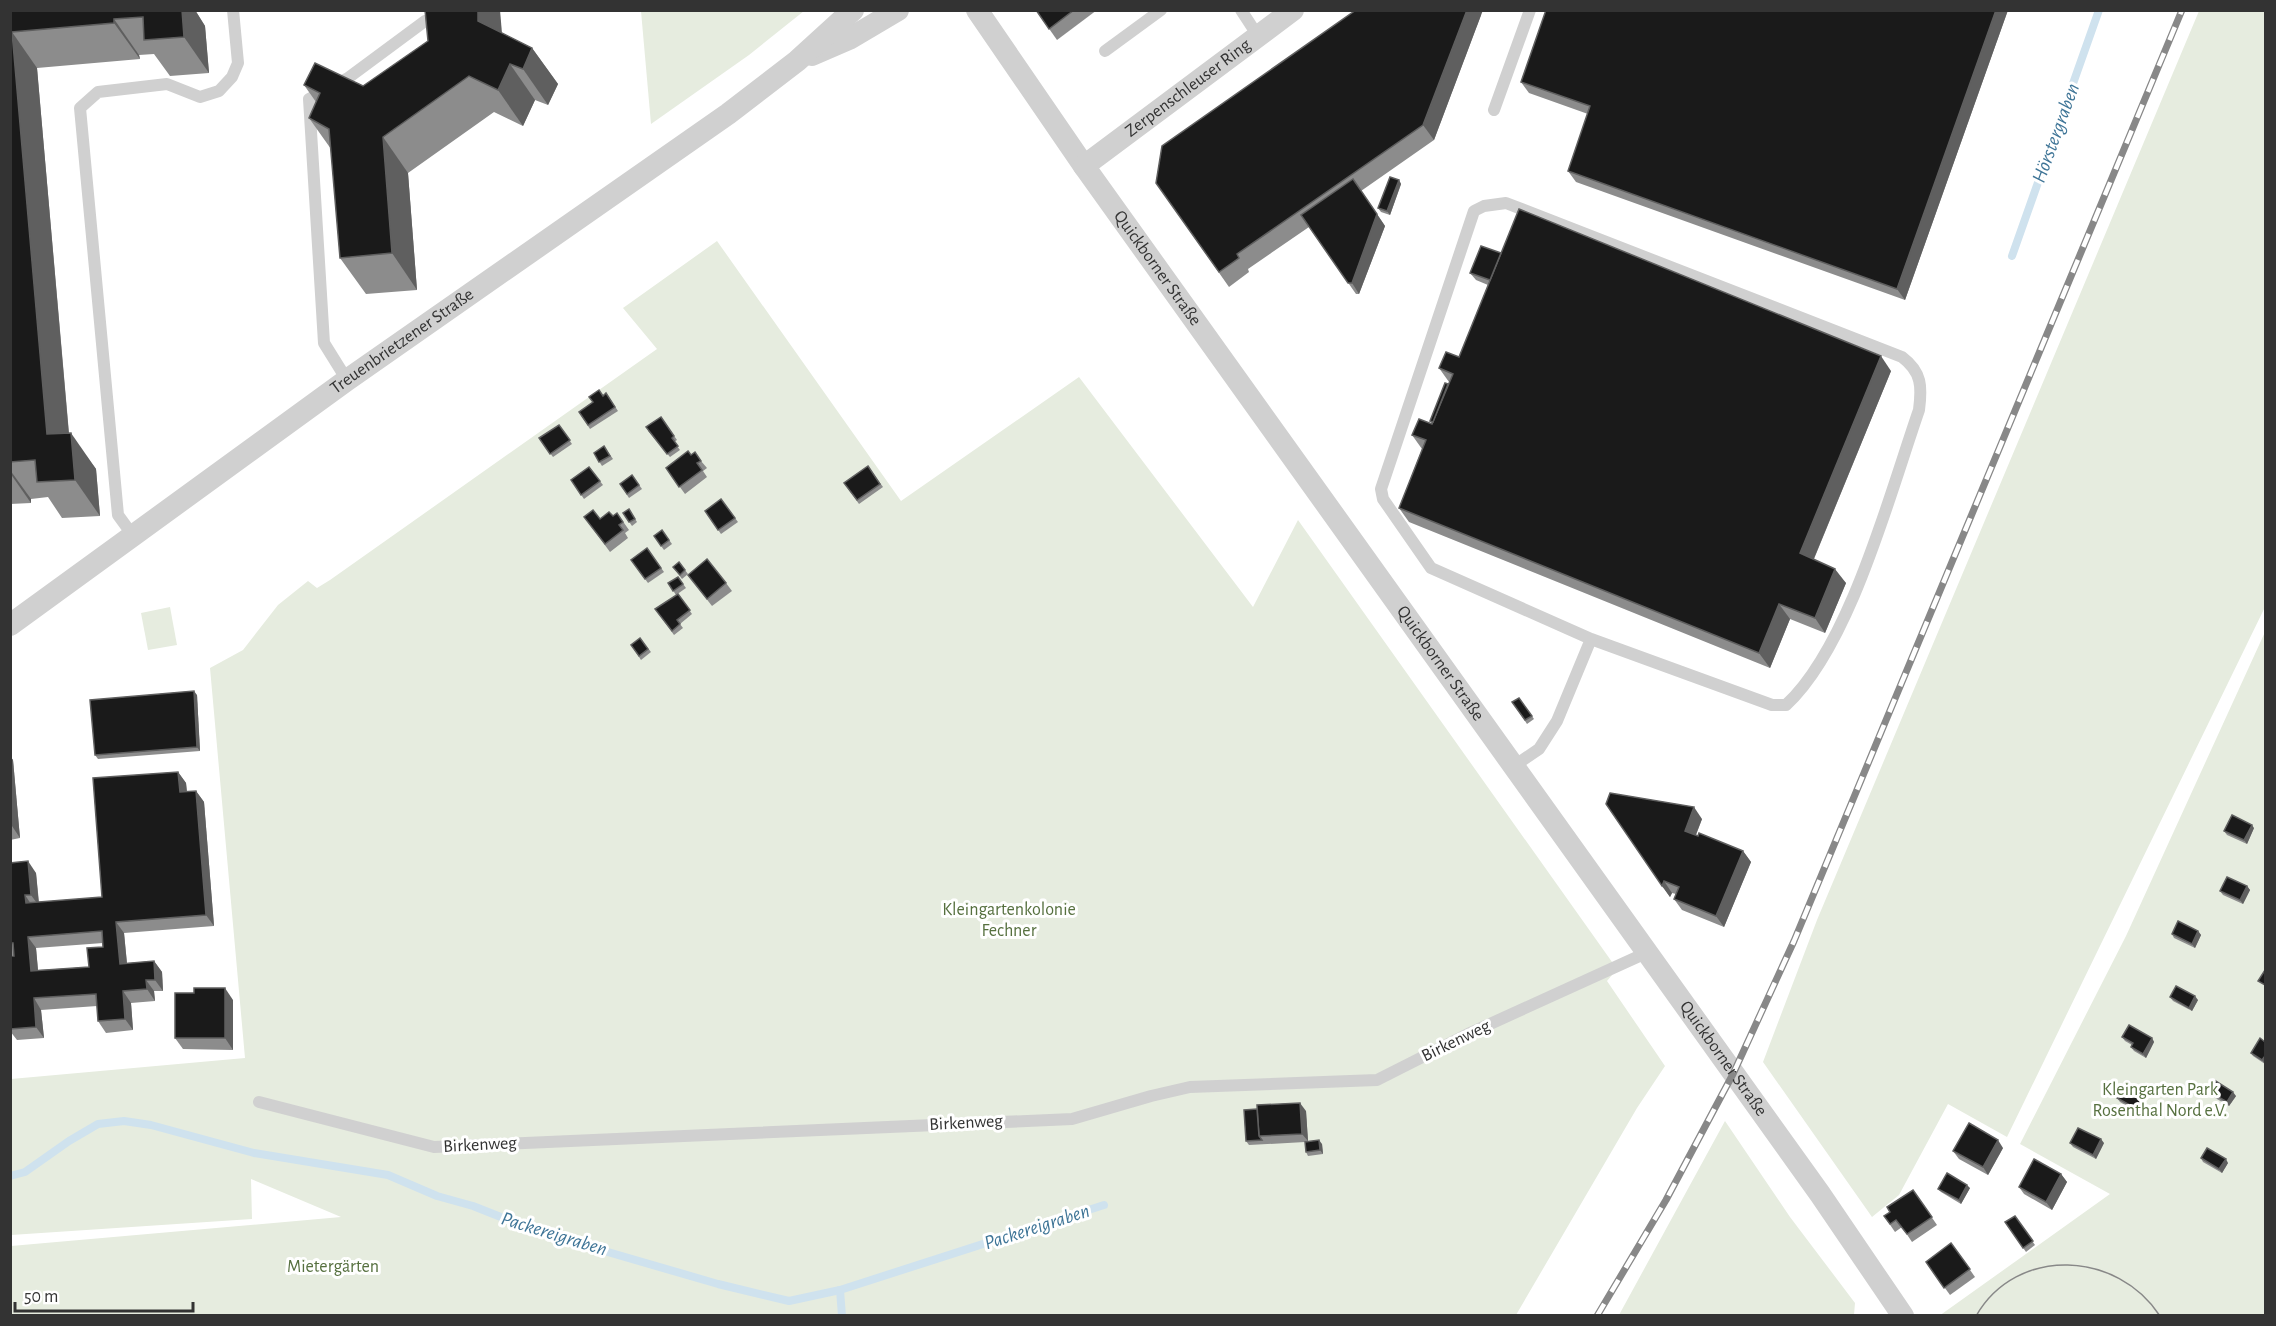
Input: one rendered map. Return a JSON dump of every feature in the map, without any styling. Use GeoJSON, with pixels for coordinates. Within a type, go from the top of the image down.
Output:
{"type":"FeatureCollection","features":[{"type":"Feature","properties":{"kind":"street","name":"Treuenbrietzener Straße"},"geometry":{"type":"LineString","coordinates":[[10,625],[347,381],[655,167],[797,62],[853,10]]}},
{"type":"Feature","properties":{"kind":"street","name":"Treuenbrietzener Straße"},"geometry":{"type":"LineString","coordinates":[[797,62],[849,39],[898,10]]}},
{"type":"Feature","properties":{"kind":"street","name":"Quickborner Straße"},"geometry":{"type":"LineString","coordinates":[[977,10],[1084,166],[1892,1297],[1900,1315]]}},
{"type":"Feature","properties":{"kind":"street","name":"Zerpenschleuser Ring"},"geometry":{"type":"LineString","coordinates":[[1084,166],[1258,36],[1283,13]]}},
{"type":"Feature","properties":{"kind":"lane"},"geometry":{"type":"LineString","coordinates":[[134,537],[118,515],[80,108],[98,92],[166,84],[201,97],[219,91],[232,77],[238,63],[233,10]]}},
{"type":"Feature","properties":{"kind":"lane"},"geometry":{"type":"LineString","coordinates":[[1105,51],[1161,10]]}},
{"type":"Feature","properties":{"kind":"lane"},"geometry":{"type":"LineString","coordinates":[[1241,10],[1258,36]]}},
{"type":"Feature","properties":{"kind":"lane"},"geometry":{"type":"LineString","coordinates":[[1494,110],[1530,10]]}},
{"type":"Feature","properties":{"kind":"lane"},"geometry":{"type":"LineString","coordinates":[[347,381],[324,343],[309,99],[348,78],[425,21]]}},
{"type":"Feature","properties":{"kind":"lane"},"geometry":{"type":"LineString","coordinates":[[1506,203],[1902,357],[1914,366],[1923,386],[1919,410],[1861,574],[1833,639],[1800,692],[1786,705],[1772,705],[1591,639],[1431,568],[1383,499],[1381,489],[1474,211],[1484,206],[1506,203]]}},
{"type":"Feature","properties":{"kind":"lane"},"geometry":{"type":"LineString","coordinates":[[1514,766],[1539,749],[1557,721],[1591,639]]}},
{"type":"Feature","properties":{"kind":"lane","name":"Birkenweg"},"geometry":{"type":"LineString","coordinates":[[259,1102],[434,1147],[1072,1119],[1190,1087],[1377,1080],[1468,1034],[1646,953]]}},
{"type":"Feature","properties":{"kind":"green space"},"geometry":{"type":"Polygon","coordinates":[[[641,10],[804,11],[749,55],[651,124],[641,10]]]}},
{"type":"Feature","properties":{"kind":"green space"},"geometry":{"type":"Polygon","coordinates":[[[2199,11],[2265,11],[2265,607],[2007,1137],[1948,1104],[1899,1195],[1872,1217],[1763,1062],[1817,920],[2199,11]]]}},
{"type":"Feature","properties":{"kind":"green space","name":"Kleingartenkolonie Fechner"},"geometry":{"type":"Polygon","coordinates":[[[717,241],[901,501],[1079,377],[1253,607],[1298,520],[1617,969],[1607,981],[1665,1066],[1637,1108],[1516,1315],[11,1315],[11,1246],[341,1217],[251,1179],[252,1219],[11,1235],[11,1079],[245,1058],[210,668],[243,650],[278,605],[308,581],[317,588],[330,580],[657,349],[623,308],[717,241]]]}},
{"type":"Feature","properties":{"kind":"green space"},"geometry":{"type":"Polygon","coordinates":[[[170,607],[177,645],[148,650],[141,613],[170,607]]]}},
{"type":"Feature","properties":{"kind":"green space","name":"Kleingarten Park Rosenthal Nord e.V."},"geometry":{"type":"Polygon","coordinates":[[[2265,632],[2265,1315],[1939,1316],[2110,1194],[2020,1144],[2126,936],[2265,632]]]}},
{"type":"Feature","properties":{"kind":"green space"},"geometry":{"type":"Polygon","coordinates":[[[1725,1121],[1790,1217],[1855,1303],[1854,1315],[1619,1315],[1725,1121]]]}},
{"type":"Feature","properties":{"kind":"building"},"geometry":{"type":"Polygon","coordinates":[[[10,10],[182,10],[184,37],[144,40],[143,17],[114,19],[114,23],[12,32],[47,434],[71,433],[75,480],[37,482],[35,460],[10,462],[10,10]]]}},
{"type":"Feature","properties":{"kind":"building"},"geometry":{"type":"Polygon","coordinates":[[[425,10],[478,10],[478,21],[532,48],[523,69],[510,64],[498,90],[469,76],[383,137],[392,253],[340,258],[329,129],[309,118],[320,93],[304,85],[315,63],[363,86],[428,41],[425,10]]]}},
{"type":"Feature","properties":{"kind":"building"},"geometry":{"type":"Polygon","coordinates":[[[1036,10],[1074,10],[1049,29],[1036,10]]]}},
{"type":"Feature","properties":{"kind":"building"},"geometry":{"type":"Polygon","coordinates":[[[1356,10],[1467,10],[1423,125],[1237,254],[1239,258],[1219,272],[1156,183],[1162,146],[1356,10]]]}},
{"type":"Feature","properties":{"kind":"building"},"geometry":{"type":"Polygon","coordinates":[[[1546,10],[1996,10],[1897,289],[1568,171],[1590,106],[1521,82],[1546,10]]]}},
{"type":"Feature","properties":{"kind":"building"},"geometry":{"type":"Polygon","coordinates":[[[1390,177],[1399,180],[1387,211],[1378,208],[1390,177]]]}},
{"type":"Feature","properties":{"kind":"building"},"geometry":{"type":"Polygon","coordinates":[[[1353,179],[1377,214],[1352,283],[1348,283],[1301,215],[1353,179]]]}},
{"type":"Feature","properties":{"kind":"building"},"geometry":{"type":"Polygon","coordinates":[[[1519,209],[1881,356],[1800,553],[1835,569],[1815,618],[1779,604],[1759,653],[1399,508],[1426,440],[1412,435],[1419,419],[1432,424],[1453,374],[1439,368],[1446,352],[1459,357],[1519,209]]]}},
{"type":"Feature","properties":{"kind":"building"},"geometry":{"type":"Polygon","coordinates":[[[1481,246],[1501,253],[1490,280],[1470,273],[1481,246]]]}},
{"type":"Feature","properties":{"kind":"building"},"geometry":{"type":"Polygon","coordinates":[[[1445,383],[1448,384],[1433,422],[1430,421],[1445,383]]]}},
{"type":"Feature","properties":{"kind":"building"},"geometry":{"type":"Polygon","coordinates":[[[599,390],[603,396],[606,393],[615,407],[588,425],[579,412],[593,402],[589,397],[599,390]]]}},
{"type":"Feature","properties":{"kind":"building"},"geometry":{"type":"Polygon","coordinates":[[[661,417],[678,446],[667,454],[646,427],[661,417]]]}},
{"type":"Feature","properties":{"kind":"building"},"geometry":{"type":"Polygon","coordinates":[[[559,425],[570,440],[550,454],[539,438],[559,425]]]}},
{"type":"Feature","properties":{"kind":"building"},"geometry":{"type":"Polygon","coordinates":[[[604,446],[610,456],[599,462],[594,453],[604,446]]]}},
{"type":"Feature","properties":{"kind":"building"},"geometry":{"type":"Polygon","coordinates":[[[688,451],[691,455],[695,452],[701,461],[697,463],[702,470],[679,487],[666,468],[688,451]]]}},
{"type":"Feature","properties":{"kind":"building"},"geometry":{"type":"Polygon","coordinates":[[[868,466],[880,484],[857,500],[844,483],[868,466]]]}},
{"type":"Feature","properties":{"kind":"building"},"geometry":{"type":"Polygon","coordinates":[[[589,467],[600,481],[581,495],[571,480],[589,467]]]}},
{"type":"Feature","properties":{"kind":"building"},"geometry":{"type":"Polygon","coordinates":[[[632,475],[639,485],[627,494],[620,484],[632,475]]]}},
{"type":"Feature","properties":{"kind":"building"},"geometry":{"type":"Polygon","coordinates":[[[721,499],[735,518],[718,530],[705,511],[721,499]]]}},
{"type":"Feature","properties":{"kind":"building"},"geometry":{"type":"Polygon","coordinates":[[[629,509],[635,519],[629,522],[623,513],[629,509]]]}},
{"type":"Feature","properties":{"kind":"building"},"geometry":{"type":"Polygon","coordinates":[[[593,510],[600,519],[609,512],[613,516],[617,513],[623,522],[619,525],[623,530],[605,544],[584,517],[593,510]]]}},
{"type":"Feature","properties":{"kind":"building"},"geometry":{"type":"Polygon","coordinates":[[[662,530],[669,540],[661,546],[654,536],[662,530]]]}},
{"type":"Feature","properties":{"kind":"building"},"geometry":{"type":"Polygon","coordinates":[[[647,548],[661,568],[645,579],[631,560],[647,548]]]}},
{"type":"Feature","properties":{"kind":"building"},"geometry":{"type":"Polygon","coordinates":[[[707,559],[726,583],[707,599],[688,575],[707,559]]]}},
{"type":"Feature","properties":{"kind":"building"},"geometry":{"type":"Polygon","coordinates":[[[679,562],[685,570],[680,575],[673,567],[679,562]]]}},
{"type":"Feature","properties":{"kind":"building"},"geometry":{"type":"Polygon","coordinates":[[[678,577],[683,584],[673,591],[668,583],[678,577]]]}},
{"type":"Feature","properties":{"kind":"building"},"geometry":{"type":"Polygon","coordinates":[[[678,594],[690,610],[677,620],[680,624],[672,631],[655,609],[678,594]]]}},
{"type":"Feature","properties":{"kind":"building"},"geometry":{"type":"Polygon","coordinates":[[[640,638],[648,649],[639,656],[631,645],[640,638]]]}},
{"type":"Feature","properties":{"kind":"building"},"geometry":{"type":"Polygon","coordinates":[[[194,691],[197,747],[95,755],[90,700],[194,691]]]}},
{"type":"Feature","properties":{"kind":"building"},"geometry":{"type":"Polygon","coordinates":[[[1519,698],[1532,716],[1525,720],[1512,702],[1519,698]]]}},
{"type":"Feature","properties":{"kind":"building"},"geometry":{"type":"Polygon","coordinates":[[[178,772],[180,792],[196,791],[206,915],[116,922],[120,964],[154,961],[155,980],[146,980],[147,989],[123,991],[125,1019],[98,1021],[96,994],[34,998],[36,1027],[10,1029],[10,956],[14,956],[13,943],[10,943],[10,863],[28,861],[31,895],[25,895],[26,903],[102,897],[93,778],[178,772]],[[102,931],[28,937],[31,971],[89,967],[87,948],[103,947],[102,931]]]}},
{"type":"Feature","properties":{"kind":"building"},"geometry":{"type":"Polygon","coordinates":[[[1610,793],[1694,807],[1685,831],[1698,836],[1699,833],[1743,851],[1716,916],[1674,899],[1679,887],[1664,881],[1662,886],[1606,804],[1610,793]]]}},
{"type":"Feature","properties":{"kind":"building"},"geometry":{"type":"Polygon","coordinates":[[[2232,815],[2252,825],[2244,840],[2224,831],[2232,815]]]}},
{"type":"Feature","properties":{"kind":"building"},"geometry":{"type":"Polygon","coordinates":[[[2227,877],[2247,886],[2240,900],[2220,891],[2227,877]]]}},
{"type":"Feature","properties":{"kind":"building"},"geometry":{"type":"Polygon","coordinates":[[[2178,921],[2198,931],[2192,944],[2172,934],[2178,921]]]}},
{"type":"Feature","properties":{"kind":"building"},"geometry":{"type":"Polygon","coordinates":[[[2265,970],[2265,985],[2258,981],[2265,970]]]}},
{"type":"Feature","properties":{"kind":"building"},"geometry":{"type":"Polygon","coordinates":[[[2176,986],[2195,996],[2189,1008],[2170,997],[2176,986]]]}},
{"type":"Feature","properties":{"kind":"building"},"geometry":{"type":"Polygon","coordinates":[[[194,988],[225,988],[225,1038],[175,1038],[175,993],[194,993],[194,988]]]}},
{"type":"Feature","properties":{"kind":"building"},"geometry":{"type":"Polygon","coordinates":[[[2129,1025],[2152,1038],[2143,1054],[2131,1047],[2133,1043],[2122,1037],[2129,1025]]]}},
{"type":"Feature","properties":{"kind":"building"},"geometry":{"type":"Polygon","coordinates":[[[2260,1038],[2265,1042],[2265,1056],[2262,1060],[2251,1053],[2260,1038]]]}},
{"type":"Feature","properties":{"kind":"building"},"geometry":{"type":"Polygon","coordinates":[[[2214,1080],[2233,1092],[2227,1102],[2208,1091],[2214,1080]]]}},
{"type":"Feature","properties":{"kind":"building"},"geometry":{"type":"Polygon","coordinates":[[[2123,1088],[2143,1098],[2137,1109],[2117,1098],[2123,1088]]]}},
{"type":"Feature","properties":{"kind":"building"},"geometry":{"type":"Polygon","coordinates":[[[1300,1103],[1302,1134],[1259,1136],[1257,1105],[1300,1103]]]}},
{"type":"Feature","properties":{"kind":"building"},"geometry":{"type":"Polygon","coordinates":[[[1257,1109],[1259,1136],[1262,1140],[1246,1141],[1244,1110],[1257,1109]]]}},
{"type":"Feature","properties":{"kind":"building"},"geometry":{"type":"Polygon","coordinates":[[[1969,1123],[1998,1140],[1983,1167],[1953,1151],[1969,1123]]]}},
{"type":"Feature","properties":{"kind":"building"},"geometry":{"type":"Polygon","coordinates":[[[2078,1128],[2101,1139],[2093,1155],[2070,1143],[2078,1128]]]}},
{"type":"Feature","properties":{"kind":"building"},"geometry":{"type":"Polygon","coordinates":[[[1319,1140],[1320,1150],[1306,1152],[1305,1142],[1319,1140]]]}},
{"type":"Feature","properties":{"kind":"building"},"geometry":{"type":"Polygon","coordinates":[[[2207,1148],[2226,1159],[2219,1169],[2201,1158],[2207,1148]]]}},
{"type":"Feature","properties":{"kind":"building"},"geometry":{"type":"Polygon","coordinates":[[[2034,1159],[2061,1174],[2046,1202],[2019,1187],[2034,1159]]]}},
{"type":"Feature","properties":{"kind":"building"},"geometry":{"type":"Polygon","coordinates":[[[1947,1173],[1967,1185],[1959,1200],[1938,1189],[1947,1173]]]}},
{"type":"Feature","properties":{"kind":"building"},"geometry":{"type":"Polygon","coordinates":[[[1913,1190],[1932,1217],[1907,1234],[1896,1220],[1890,1224],[1884,1216],[1890,1212],[1887,1207],[1913,1190]]]}},
{"type":"Feature","properties":{"kind":"building"},"geometry":{"type":"Polygon","coordinates":[[[2015,1216],[2033,1241],[2023,1248],[2005,1222],[2015,1216]]]}},
{"type":"Feature","properties":{"kind":"building"},"geometry":{"type":"Polygon","coordinates":[[[1951,1243],[1970,1269],[1944,1288],[1926,1262],[1951,1243]]]}},
{"type":"Feature","properties":{"kind":"waterway","name":"Hörstergraben"},"geometry":{"type":"LineString","coordinates":[[2012,256],[2099,10]]}},
{"type":"Feature","properties":{"kind":"waterway","name":"Packereigraben"},"geometry":{"type":"LineString","coordinates":[[10,1176],[25,1172],[98,1124],[124,1121],[151,1125],[254,1153],[388,1175],[437,1196],[473,1206],[539,1232],[718,1284],[789,1301],[840,1290],[1104,1205]]}},
{"type":"Feature","properties":{"kind":"waterway"},"geometry":{"type":"LineString","coordinates":[[840,1290],[842,1316]]}},
{"type":"Feature","properties":{"kind":"tram line"},"geometry":{"type":"LineString","coordinates":[[1976,1316],[1994,1293],[2016,1277],[2041,1268],[2068,1265],[2094,1269],[2119,1279],[2142,1294],[2160,1316]]}},
{"type":"Feature","properties":{"kind":"railway"},"geometry":{"type":"LineString","coordinates":[[1597,1316],[1666,1200],[1733,1074],[1794,941],[2182,10]]}},
{"type":"Feature","properties":{"kind":"park label","name":"Mietergärten"},"geometry":{"type":"Point","coordinates":[333,1267]}}]}
